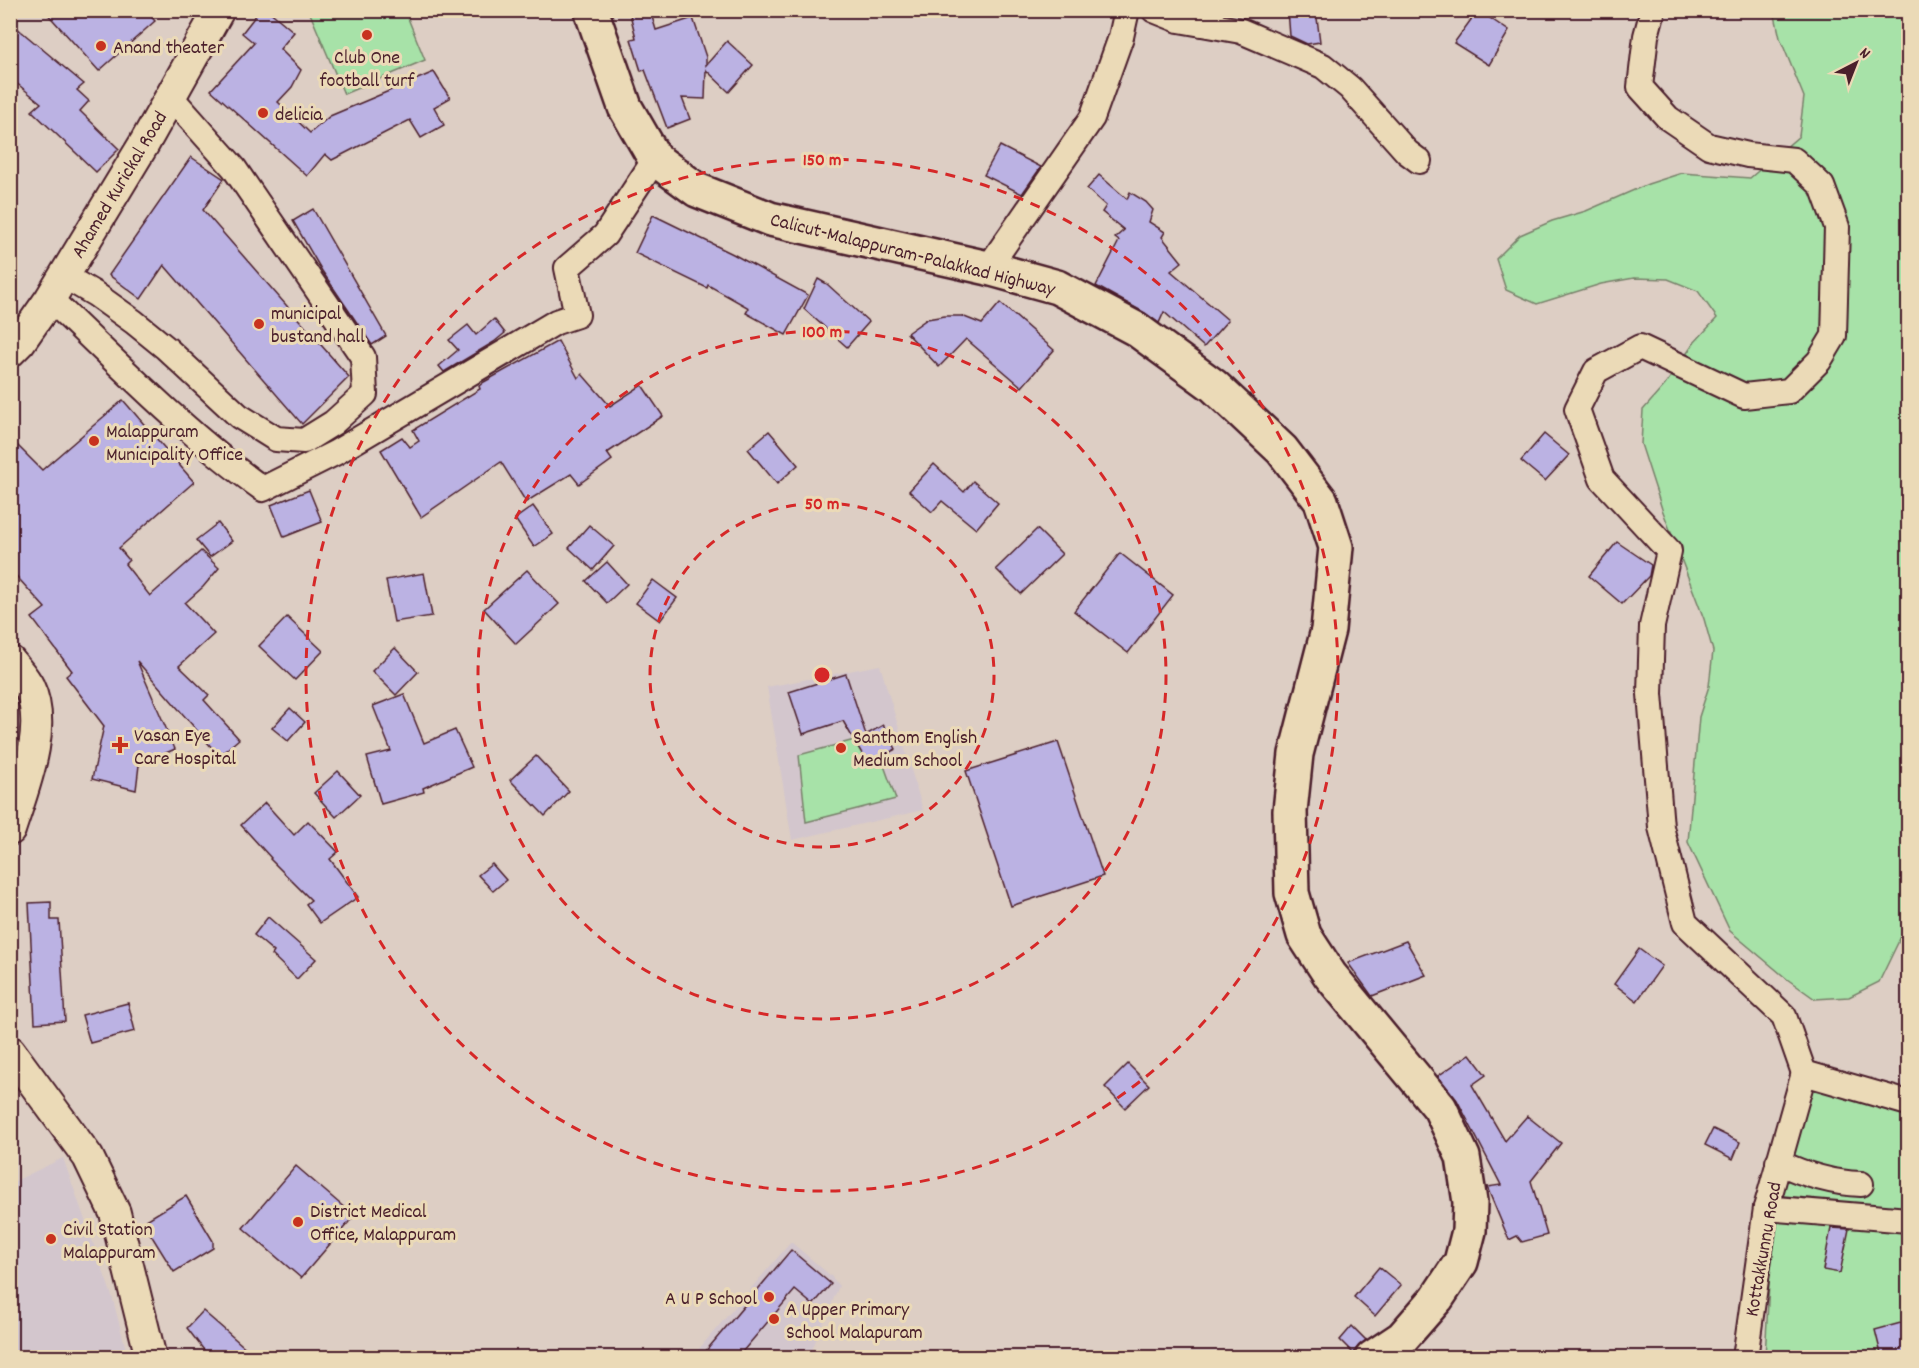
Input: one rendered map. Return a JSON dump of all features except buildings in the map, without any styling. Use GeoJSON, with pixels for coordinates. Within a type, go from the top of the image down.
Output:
{"type":"FeatureCollection","features":[{"type":"Feature","properties":{"kind":"highway","name":"Calicut-Malappuram-Palakkad Highway"},"geometry":{"type":"LineString","coordinates":[[591,10],[625,107],[655,159],[697,189],[770,219],[988,268],[1057,287],[1136,329],[1214,386],[1282,450],[1321,501],[1336,547],[1328,630],[1296,754],[1290,811],[1292,893],[1304,934],[1330,975],[1440,1108],[1463,1158],[1470,1202],[1469,1231],[1461,1262],[1437,1298],[1402,1338],[1372,1358]]}},
{"type":"Feature","properties":{"kind":"main road","name":"Ahamed Kurickal Road"},"geometry":{"type":"LineString","coordinates":[[10,352],[20,342],[57,287],[144,144],[219,10]]}},
{"type":"Feature","properties":{"kind":"main road"},"geometry":{"type":"LineString","coordinates":[[10,660],[29,687],[37,719],[34,752],[10,830]]}},
{"type":"Feature","properties":{"kind":"main road"},"geometry":{"type":"LineString","coordinates":[[10,1051],[88,1157],[115,1213],[151,1358]]}},
{"type":"Feature","properties":{"kind":"street"},"geometry":{"type":"LineString","coordinates":[[988,268],[1092,118],[1121,37],[1127,10]]}},
{"type":"Feature","properties":{"kind":"street"},"geometry":{"type":"LineString","coordinates":[[1154,10],[1179,20],[1206,17],[1323,66],[1350,88],[1407,152],[1419,161]]}},
{"type":"Feature","properties":{"kind":"street"},"geometry":{"type":"LineString","coordinates":[[1653,10],[1646,36],[1640,87],[1668,118],[1709,146],[1794,160],[1822,186],[1837,227],[1834,336],[1819,362],[1790,391],[1744,396],[1640,347],[1596,371],[1577,409],[1602,479],[1669,550],[1652,626],[1650,694],[1661,827],[1685,923],[1784,1016],[1804,1073],[1908,1103]]}},
{"type":"Feature","properties":{"kind":"street"},"geometry":{"type":"LineString","coordinates":[[57,287],[95,294],[166,348],[239,416],[276,440],[304,441],[333,423],[365,394],[363,357],[234,168],[170,96]]}},
{"type":"Feature","properties":{"kind":"street"},"geometry":{"type":"LineString","coordinates":[[57,287],[154,397],[236,470],[263,489],[335,453],[556,322],[577,315],[567,268],[605,235],[655,159]]}},
{"type":"Feature","properties":{"kind":"street","name":"Kottakkunnu Road"},"geometry":{"type":"LineString","coordinates":[[1745,1358],[1766,1208],[1804,1073]]}},
{"type":"Feature","properties":{"kind":"street"},"geometry":{"type":"LineString","coordinates":[[1778,1162],[1801,1173],[1829,1180],[1861,1184]]}},
{"type":"Feature","properties":{"kind":"street"},"geometry":{"type":"LineString","coordinates":[[1766,1208],[1908,1220]]}},
{"type":"Feature","properties":{"kind":"shaded area","name":"Santhom English Medium School"},"geometry":{"type":"Polygon","coordinates":[[[880,665],[923,810],[792,840],[767,687],[880,665]]]}},
{"type":"Feature","properties":{"kind":"shaded area","name":"Civil Station Malappuram"},"geometry":{"type":"Polygon","coordinates":[[[63,1158],[112,1296],[128,1357],[11,1357],[11,1183],[63,1158]]]}},
{"type":"Feature","properties":{"kind":"shaded area","name":"A Upper Primary School Malapuram"},"geometry":{"type":"Polygon","coordinates":[[[791,1242],[831,1276],[839,1286],[811,1352],[816,1357],[691,1358],[791,1242]]]}},
{"type":"Feature","properties":{"kind":"green space","name":"Club One football turf"},"geometry":{"type":"Polygon","coordinates":[[[309,11],[405,11],[425,60],[344,94],[309,11]]]}},
{"type":"Feature","properties":{"kind":"green space"},"geometry":{"type":"Polygon","coordinates":[[[1774,11],[1908,11],[1908,922],[1879,982],[1849,997],[1815,999],[1787,979],[1730,931],[1688,842],[1699,717],[1709,686],[1713,651],[1704,619],[1662,509],[1641,444],[1643,410],[1665,385],[1694,343],[1717,318],[1698,291],[1668,279],[1634,278],[1601,284],[1537,304],[1506,290],[1496,259],[1520,235],[1552,221],[1586,211],[1648,184],[1682,173],[1750,178],[1799,136],[1804,97],[1780,38],[1774,11]]]}},
{"type":"Feature","properties":{"kind":"green space"},"geometry":{"type":"Polygon","coordinates":[[[873,735],[896,799],[806,822],[799,755],[873,735]]]}},
{"type":"Feature","properties":{"kind":"green space"},"geometry":{"type":"Polygon","coordinates":[[[1808,1079],[1908,1109],[1908,1357],[1765,1358],[1773,1208],[1808,1079]]]}},
{"type":"Feature","properties":{"kind":"place","name":"Club One football turf"},"geometry":{"type":"Point","coordinates":[367,35]}},
{"type":"Feature","properties":{"kind":"place","name":"Anand theater"},"geometry":{"type":"Point","coordinates":[101,46]}},
{"type":"Feature","properties":{"kind":"place","name":"delicia"},"geometry":{"type":"Point","coordinates":[263,113]}},
{"type":"Feature","properties":{"kind":"place","name":"municipal bustand hall"},"geometry":{"type":"Point","coordinates":[259,324]}},
{"type":"Feature","properties":{"kind":"place","name":"Malappuram Municipality Office"},"geometry":{"type":"Point","coordinates":[94,441]}},
{"type":"Feature","properties":{"kind":"place","name":"Vasan Eye Care Hospital"},"geometry":{"type":"Point","coordinates":[120,745]}},
{"type":"Feature","properties":{"kind":"place","name":"Santhom English Medium School"},"geometry":{"type":"Point","coordinates":[841,748]}},
{"type":"Feature","properties":{"kind":"place","name":"District Medical Office, Malappuram"},"geometry":{"type":"Point","coordinates":[298,1222]}},
{"type":"Feature","properties":{"kind":"place","name":"Civil Station Malappuram"},"geometry":{"type":"Point","coordinates":[51,1239]}},
{"type":"Feature","properties":{"kind":"place","name":"A U P School"},"geometry":{"type":"Point","coordinates":[769,1297]}},
{"type":"Feature","properties":{"kind":"place","name":"A Upper Primary School Malapuram"},"geometry":{"type":"Point","coordinates":[774,1319]}}]}
